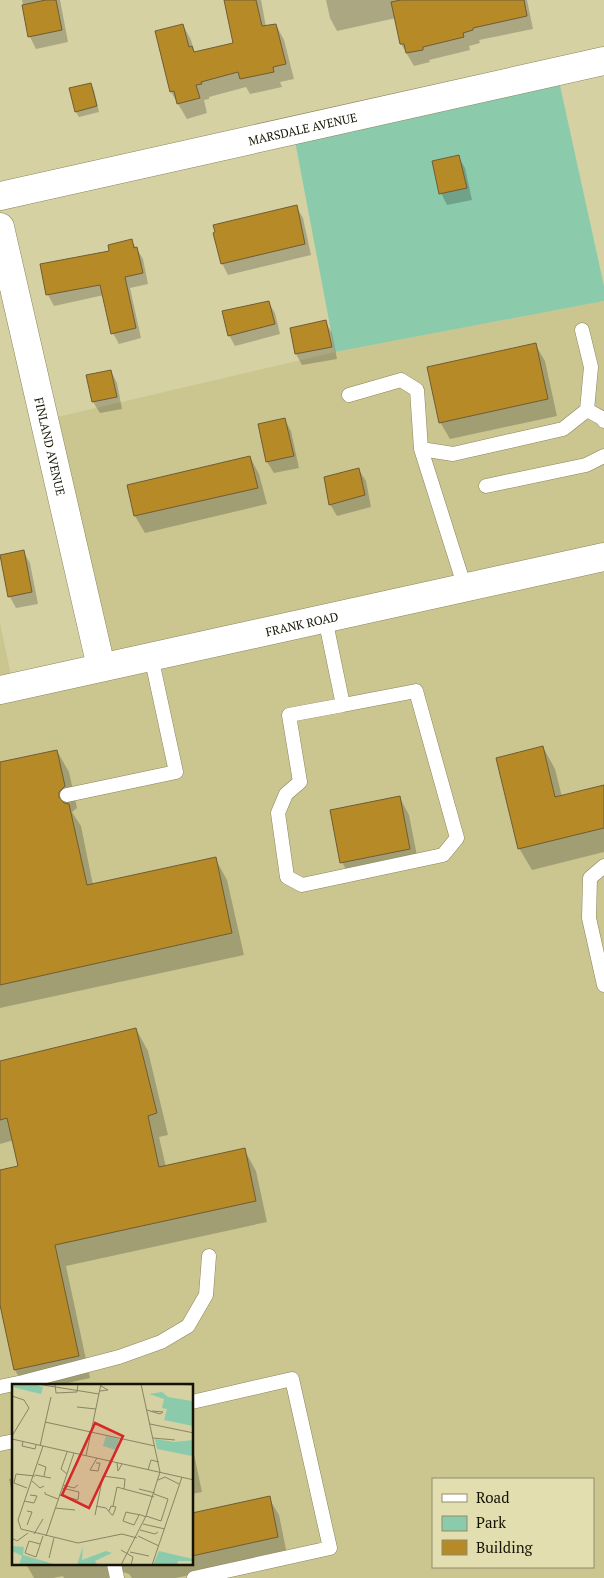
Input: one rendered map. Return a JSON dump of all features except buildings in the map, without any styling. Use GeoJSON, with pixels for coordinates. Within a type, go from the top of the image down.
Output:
{"type":"FeatureCollection","features":[{"type":"Feature","properties":{"kind":"street","name":"MARSDALE AVENUE"},"geometry":{"type":"LineString","coordinates":[[0,196],[604,61]]}},
{"type":"Feature","properties":{"kind":"street","name":"FINLAND AVENUE"},"geometry":{"type":"LineString","coordinates":[[0,227],[102,667]]}},
{"type":"Feature","properties":{"kind":"street","name":"FRANK ROAD"},"geometry":{"type":"LineString","coordinates":[[0,690],[604,557]]}},
{"type":"Feature","properties":{"kind":"lane"},"geometry":{"type":"LineString","coordinates":[[421,449],[453,454],[563,429],[587,410],[591,367],[582,330]]}},
{"type":"Feature","properties":{"kind":"lane"},"geometry":{"type":"LineString","coordinates":[[349,395],[400,380],[417,390],[421,449],[465,588]]}},
{"type":"Feature","properties":{"kind":"lane"},"geometry":{"type":"LineString","coordinates":[[587,410],[604,421]]}},
{"type":"Feature","properties":{"kind":"lane"},"geometry":{"type":"LineString","coordinates":[[486,486],[586,465],[604,456]]}},
{"type":"Feature","properties":{"kind":"lane"},"geometry":{"type":"LineString","coordinates":[[325,618],[343,705]]}},
{"type":"Feature","properties":{"kind":"lane"},"geometry":{"type":"LineString","coordinates":[[67,795],[176,772],[151,656]]}},
{"type":"Feature","properties":{"kind":"lane"},"geometry":{"type":"LineString","coordinates":[[416,691],[457,838],[443,855],[302,884],[287,877],[278,813],[286,794],[300,782],[289,715],[343,705],[416,691]]}},
{"type":"Feature","properties":{"kind":"lane"},"geometry":{"type":"LineString","coordinates":[[604,866],[590,878],[589,918],[604,985]]}},
{"type":"Feature","properties":{"kind":"lane"},"geometry":{"type":"LineString","coordinates":[[14,1384],[119,1357],[160,1342],[188,1326],[206,1295],[210,1256]]}},
{"type":"Feature","properties":{"kind":"lane"},"geometry":{"type":"LineString","coordinates":[[194,1402],[292,1379],[330,1548],[194,1578]]}},
{"type":"Feature","properties":{"kind":"shaded area"},"geometry":{"type":"Polygon","coordinates":[[[604,301],[604,1578],[0,1578],[0,623],[11,675],[92,657],[40,421],[335,352],[604,301]]]}},
{"type":"Feature","properties":{"kind":"green space"},"geometry":{"type":"Polygon","coordinates":[[[559,81],[604,286],[604,301],[335,352],[295,141],[559,81]]]}}]}
